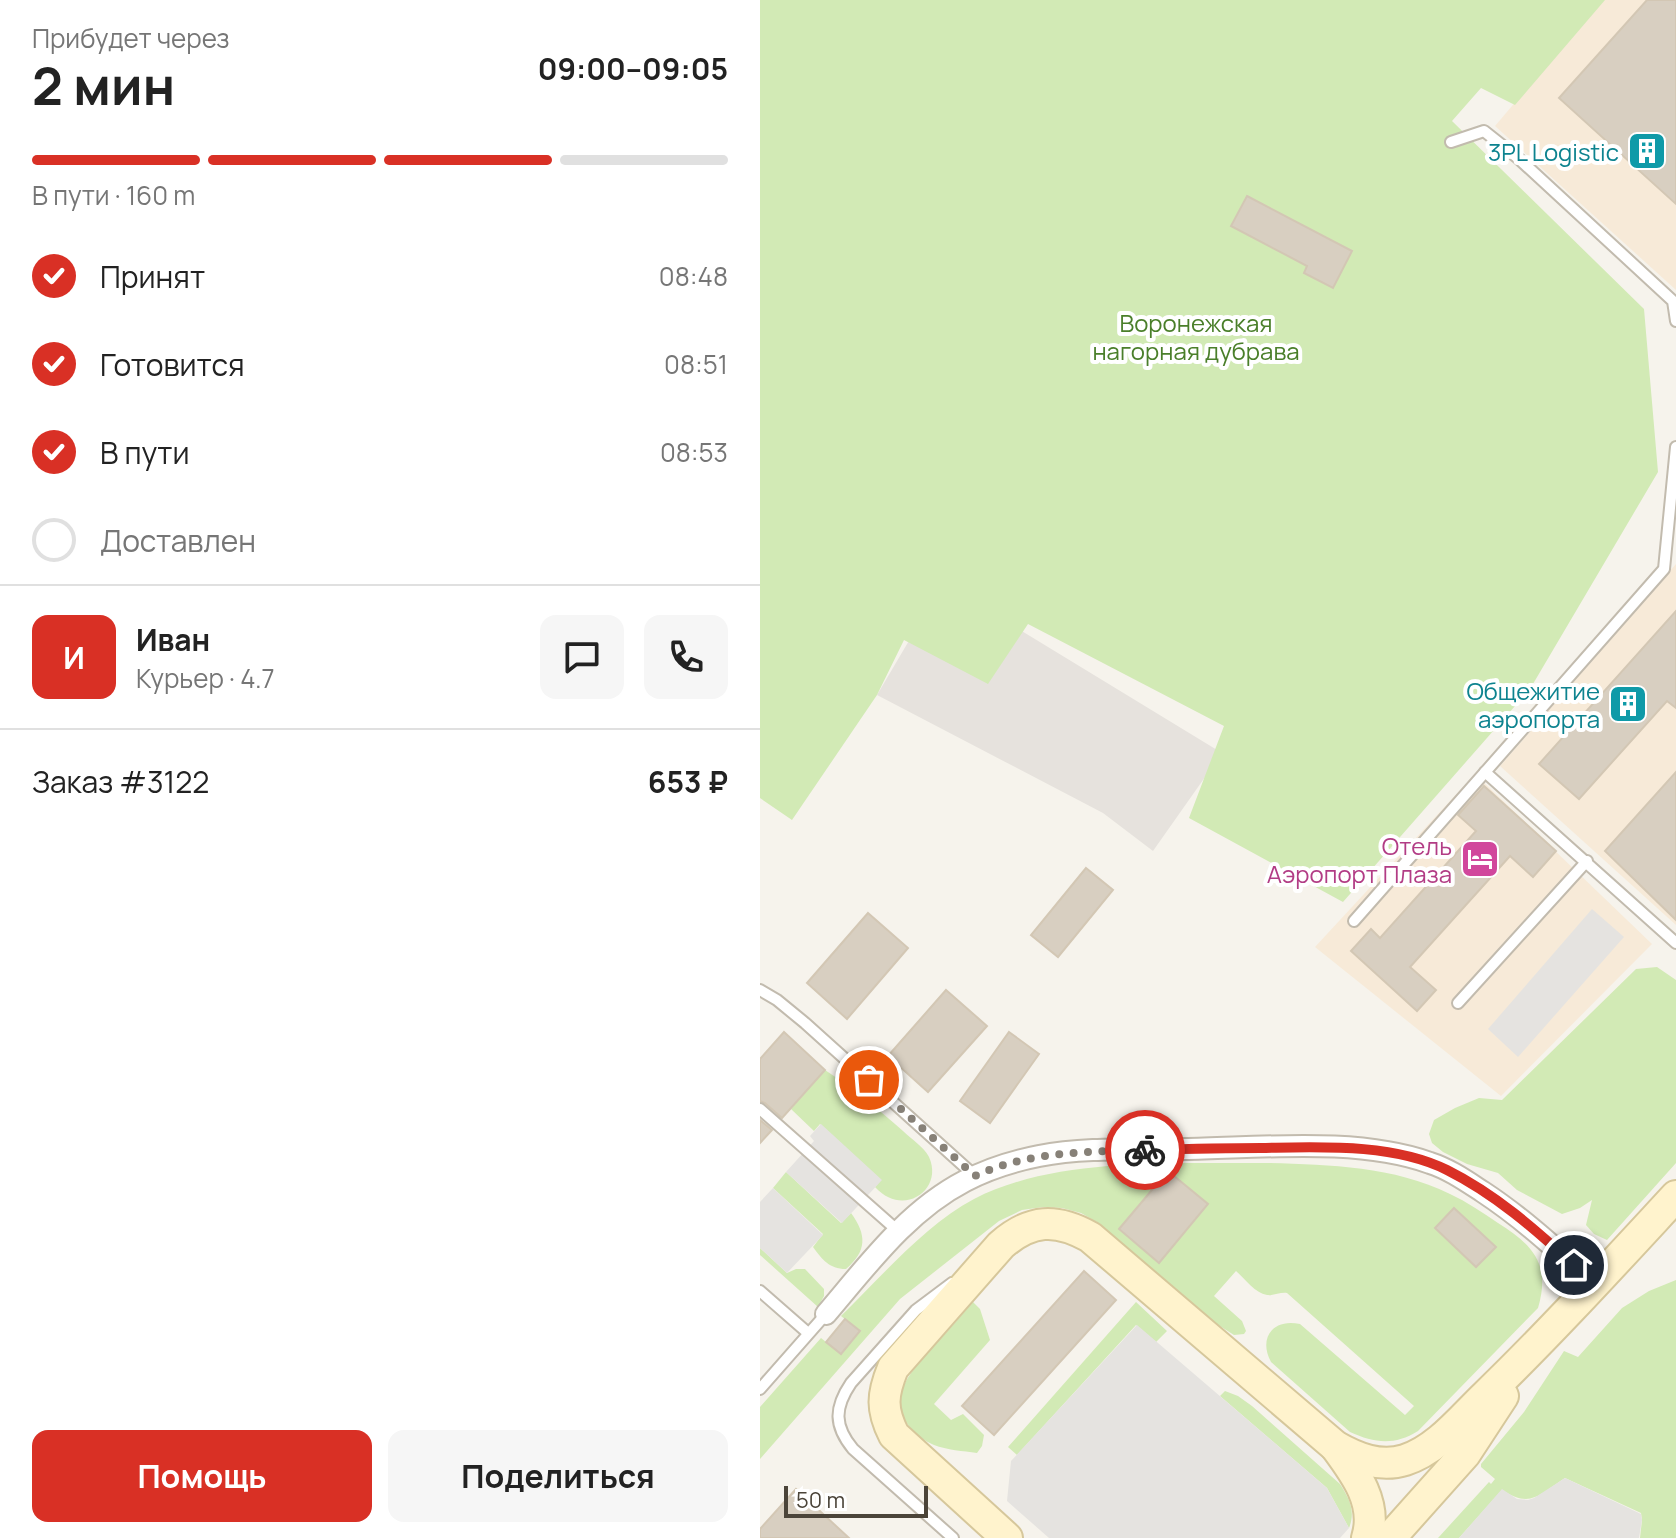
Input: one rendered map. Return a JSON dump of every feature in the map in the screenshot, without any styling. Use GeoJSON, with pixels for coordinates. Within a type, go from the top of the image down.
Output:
{"type":"FeatureCollection","features":[{"type":"Feature","properties":{"kind":"main road"},"geometry":{"type":"LineString","coordinates":[[1007,1538],[906,1448],[894,1435],[883,1405],[884,1391],[893,1368],[1001,1245],[1022,1230],[1030,1226],[1061,1225],[1090,1237],[1335,1446],[1357,1458],[1385,1463],[1403,1461],[1421,1454],[1443,1436],[1538,1345],[1676,1196]]}},
{"type":"Feature","properties":{"kind":"main road"},"geometry":{"type":"LineString","coordinates":[[1390,1538],[1465,1454],[1538,1345]]}},
{"type":"Feature","properties":{"kind":"main road"},"geometry":{"type":"LineString","coordinates":[[1335,1446],[1362,1487],[1369,1508],[1367,1538]]}},
{"type":"Feature","properties":{"kind":"street"},"geometry":{"type":"LineString","coordinates":[[826,1314],[898,1231],[944,1193],[975,1176],[1012,1163],[1040,1156],[1083,1152],[1338,1147],[1403,1155],[1447,1170],[1504,1206],[1532,1226],[1595,1284]]}},
{"type":"Feature","properties":{"kind":"lane"},"geometry":{"type":"LineString","coordinates":[[1451,142],[1484,131],[1518,158],[1673,301],[1676,321]]}},
{"type":"Feature","properties":{"kind":"lane"},"geometry":{"type":"LineString","coordinates":[[1354,921],[1664,569],[1676,447]]}},
{"type":"Feature","properties":{"kind":"lane"},"geometry":{"type":"LineString","coordinates":[[1485,772],[1676,943]]}},
{"type":"Feature","properties":{"kind":"lane"},"geometry":{"type":"LineString","coordinates":[[1458,1003],[1587,861]]}},
{"type":"Feature","properties":{"kind":"lane"},"geometry":{"type":"LineString","coordinates":[[760,990],[805,1023],[975,1176]]}},
{"type":"Feature","properties":{"kind":"lane"},"geometry":{"type":"LineString","coordinates":[[760,1109],[898,1231]]}},
{"type":"Feature","properties":{"kind":"lane"},"geometry":{"type":"LineString","coordinates":[[953,1538],[853,1449],[844,1438],[838,1409],[851,1383],[916,1310],[1001,1245]]}},
{"type":"Feature","properties":{"kind":"lane"},"geometry":{"type":"LineString","coordinates":[[760,1291],[808,1333]]}},
{"type":"Feature","properties":{"kind":"lane"},"geometry":{"type":"LineString","coordinates":[[760,1389],[826,1314]]}},
{"type":"Feature","properties":{"kind":"shaded area"},"geometry":{"type":"Polygon","coordinates":[[[1602,0],[1676,0],[1676,290],[1495,126],[1602,0]]]}},
{"type":"Feature","properties":{"kind":"shaded area"},"geometry":{"type":"Polygon","coordinates":[[[1676,564],[1676,925],[1500,766],[1676,564]]]}},
{"type":"Feature","properties":{"kind":"shaded area"},"geometry":{"type":"Polygon","coordinates":[[[943,583],[1222,753],[1153,851],[1103,813],[877,695],[943,583]]]}},
{"type":"Feature","properties":{"kind":"shaded area","name":"Отель Аэропорт Плаза"},"geometry":{"type":"Polygon","coordinates":[[[1475,774],[1652,944],[1501,1096],[1315,947],[1475,774]]]}},
{"type":"Feature","properties":{"kind":"shaded area"},"geometry":{"type":"Polygon","coordinates":[[[1592,909],[1624,937],[1518,1057],[1488,1029],[1592,909]]]}},
{"type":"Feature","properties":{"kind":"shaded area"},"geometry":{"type":"Polygon","coordinates":[[[821,1124],[882,1180],[842,1223],[786,1172],[814,1141],[810,1136],[821,1124]]]}},
{"type":"Feature","properties":{"kind":"shaded area"},"geometry":{"type":"Polygon","coordinates":[[[773,1188],[823,1235],[787,1273],[760,1248],[760,1202],[773,1188]]]}},
{"type":"Feature","properties":{"kind":"shaded area"},"geometry":{"type":"Polygon","coordinates":[[[1137,1325],[1327,1488],[1349,1528],[1340,1538],[1049,1538],[1007,1501],[1011,1461],[1137,1325]]]}},
{"type":"Feature","properties":{"kind":"shaded area"},"geometry":{"type":"Polygon","coordinates":[[[1565,1478],[1641,1514],[1639,1538],[1459,1538],[1502,1489],[1517,1499],[1528,1500],[1565,1478]]]}},
{"type":"Feature","properties":{"kind":"green space","name":"Воронежская нагорная дубрава"},"geometry":{"type":"Polygon","coordinates":[[[760,0],[1605,0],[1515,105],[1481,88],[1452,121],[1644,309],[1658,472],[1530,689],[1343,902],[1189,818],[1224,726],[1028,624],[988,684],[904,640],[877,695],[792,820],[760,798],[760,0]]]}},
{"type":"Feature","properties":{"kind":"green space"},"geometry":{"type":"Polygon","coordinates":[[[1657,967],[1676,980],[1676,1163],[1607,1240],[1594,1234],[1586,1225],[1592,1200],[1562,1214],[1517,1190],[1498,1173],[1467,1164],[1432,1143],[1429,1134],[1434,1120],[1479,1098],[1502,1100],[1636,969],[1657,967]]]}},
{"type":"Feature","properties":{"kind":"green space"},"geometry":{"type":"Polygon","coordinates":[[[825,1070],[875,1107],[927,1153],[932,1169],[931,1180],[918,1196],[897,1200],[886,1196],[875,1187],[881,1180],[820,1124],[814,1131],[791,1109],[825,1070]]]}},
{"type":"Feature","properties":{"kind":"green space"},"geometry":{"type":"Polygon","coordinates":[[[1157,1163],[1269,1163],[1384,1172],[1428,1185],[1462,1200],[1510,1231],[1536,1257],[1542,1279],[1538,1308],[1418,1431],[1392,1441],[1367,1439],[1350,1432],[1271,1362],[1266,1345],[1270,1332],[1282,1324],[1300,1324],[1405,1415],[1414,1406],[1287,1293],[1263,1294],[1236,1271],[1214,1296],[1242,1321],[1246,1331],[1234,1335],[1201,1314],[1097,1222],[1081,1213],[1043,1207],[1022,1210],[999,1221],[900,1299],[760,1459],[760,1407],[821,1338],[841,1354],[860,1331],[841,1316],[921,1237],[974,1199],[1042,1175],[1080,1169],[1157,1163]]]}},
{"type":"Feature","properties":{"kind":"green space"},"geometry":{"type":"Polygon","coordinates":[[[786,1172],[841,1223],[851,1213],[856,1221],[862,1236],[861,1249],[846,1269],[830,1265],[823,1259],[813,1247],[823,1234],[773,1188],[786,1172]]]}},
{"type":"Feature","properties":{"kind":"green space"},"geometry":{"type":"Polygon","coordinates":[[[760,1248],[787,1273],[805,1269],[824,1289],[818,1307],[760,1255],[760,1248]]]}},
{"type":"Feature","properties":{"kind":"green space"},"geometry":{"type":"Polygon","coordinates":[[[1676,1280],[1676,1538],[1640,1538],[1641,1513],[1565,1478],[1542,1494],[1528,1499],[1502,1490],[1459,1538],[1438,1538],[1495,1479],[1481,1464],[1524,1412],[1564,1351],[1578,1357],[1622,1308],[1649,1291],[1676,1280]]]}},
{"type":"Feature","properties":{"kind":"green space"},"geometry":{"type":"Polygon","coordinates":[[[973,1302],[980,1309],[990,1340],[934,1404],[951,1420],[963,1414],[984,1435],[977,1453],[944,1448],[924,1439],[909,1426],[901,1403],[902,1392],[912,1372],[973,1302]]]}},
{"type":"Feature","properties":{"kind":"green space"},"geometry":{"type":"Polygon","coordinates":[[[1136,1302],[1167,1331],[1156,1342],[1136,1325],[1017,1455],[1008,1447],[1136,1302]]]}},
{"type":"Feature","properties":{"kind":"green space"},"geometry":{"type":"Polygon","coordinates":[[[1225,1391],[1252,1406],[1340,1484],[1350,1505],[1352,1516],[1349,1528],[1327,1488],[1220,1396],[1225,1391]]]}},
{"type":"Feature","properties":{"kind":"building","name":"3PL Logistic"},"geometry":{"type":"Polygon","coordinates":[[[1647,0],[1676,0],[1676,204],[1559,98],[1647,0]]]}},
{"type":"Feature","properties":{"kind":"building"},"geometry":{"type":"Polygon","coordinates":[[[1247,196],[1352,251],[1333,288],[1304,273],[1307,266],[1231,226],[1247,196]]]}},
{"type":"Feature","properties":{"kind":"building","name":"Общежитие аэропорта"},"geometry":{"type":"Polygon","coordinates":[[[1676,611],[1676,708],[1667,701],[1579,799],[1539,764],[1676,611]]]}},
{"type":"Feature","properties":{"kind":"building"},"geometry":{"type":"Polygon","coordinates":[[[1676,772],[1676,920],[1605,851],[1676,772]]]}},
{"type":"Feature","properties":{"kind":"building"},"geometry":{"type":"Polygon","coordinates":[[[1484,786],[1556,851],[1533,877],[1510,856],[1410,967],[1436,990],[1417,1011],[1351,951],[1371,929],[1380,938],[1476,831],[1458,815],[1484,786]]]}},
{"type":"Feature","properties":{"kind":"building"},"geometry":{"type":"Polygon","coordinates":[[[1086,868],[1113,890],[1058,957],[1031,935],[1086,868]]]}},
{"type":"Feature","properties":{"kind":"building"},"geometry":{"type":"Polygon","coordinates":[[[868,913],[908,948],[847,1019],[807,983],[868,913]]]}},
{"type":"Feature","properties":{"kind":"building"},"geometry":{"type":"Polygon","coordinates":[[[946,990],[987,1026],[928,1092],[888,1056],[946,990]]]}},
{"type":"Feature","properties":{"kind":"building"},"geometry":{"type":"Polygon","coordinates":[[[784,1032],[825,1070],[782,1118],[760,1101],[760,1059],[784,1032]]]}},
{"type":"Feature","properties":{"kind":"building"},"geometry":{"type":"Polygon","coordinates":[[[1009,1032],[1039,1054],[990,1123],[960,1101],[1009,1032]]]}},
{"type":"Feature","properties":{"kind":"building"},"geometry":{"type":"Polygon","coordinates":[[[760,1120],[772,1130],[760,1143],[760,1120]]]}},
{"type":"Feature","properties":{"kind":"building"},"geometry":{"type":"Polygon","coordinates":[[[1168,1171],[1208,1204],[1159,1263],[1119,1229],[1168,1171]]]}},
{"type":"Feature","properties":{"kind":"building"},"geometry":{"type":"Polygon","coordinates":[[[1454,1208],[1496,1247],[1476,1267],[1435,1228],[1454,1208]]]}},
{"type":"Feature","properties":{"kind":"building"},"geometry":{"type":"Polygon","coordinates":[[[1084,1271],[1116,1300],[994,1435],[962,1406],[1084,1271]]]}},
{"type":"Feature","properties":{"kind":"building"},"geometry":{"type":"Polygon","coordinates":[[[845,1319],[860,1331],[841,1354],[826,1342],[845,1319]]]}},
{"type":"Feature","properties":{"kind":"building"},"geometry":{"type":"Polygon","coordinates":[[[796,1489],[849,1538],[760,1538],[760,1529],[796,1489]]]}},
{"type":"Feature","properties":{"kind":"way so far"},"geometry":{"type":"LineString","coordinates":[[869,1080],[975,1176],[1040,1156],[1145,1150]]}},
{"type":"Feature","properties":{"kind":"place","name":"3PL Logistic"},"geometry":{"type":"Point","coordinates":[1647,151]}},
{"type":"Feature","properties":{"kind":"place","name":"Общежитие аэропорта"},"geometry":{"type":"Point","coordinates":[1628,704]}},
{"type":"Feature","properties":{"kind":"place","name":"Отель Аэропорт Плаза"},"geometry":{"type":"Point","coordinates":[1480,859]}},
{"type":"Feature","properties":{"kind":"route"},"geometry":{"type":"LineString","coordinates":[[1145,1150],[1338,1147],[1403,1155],[1429,1162],[1468,1182],[1532,1226],[1574,1265]]}}]}
